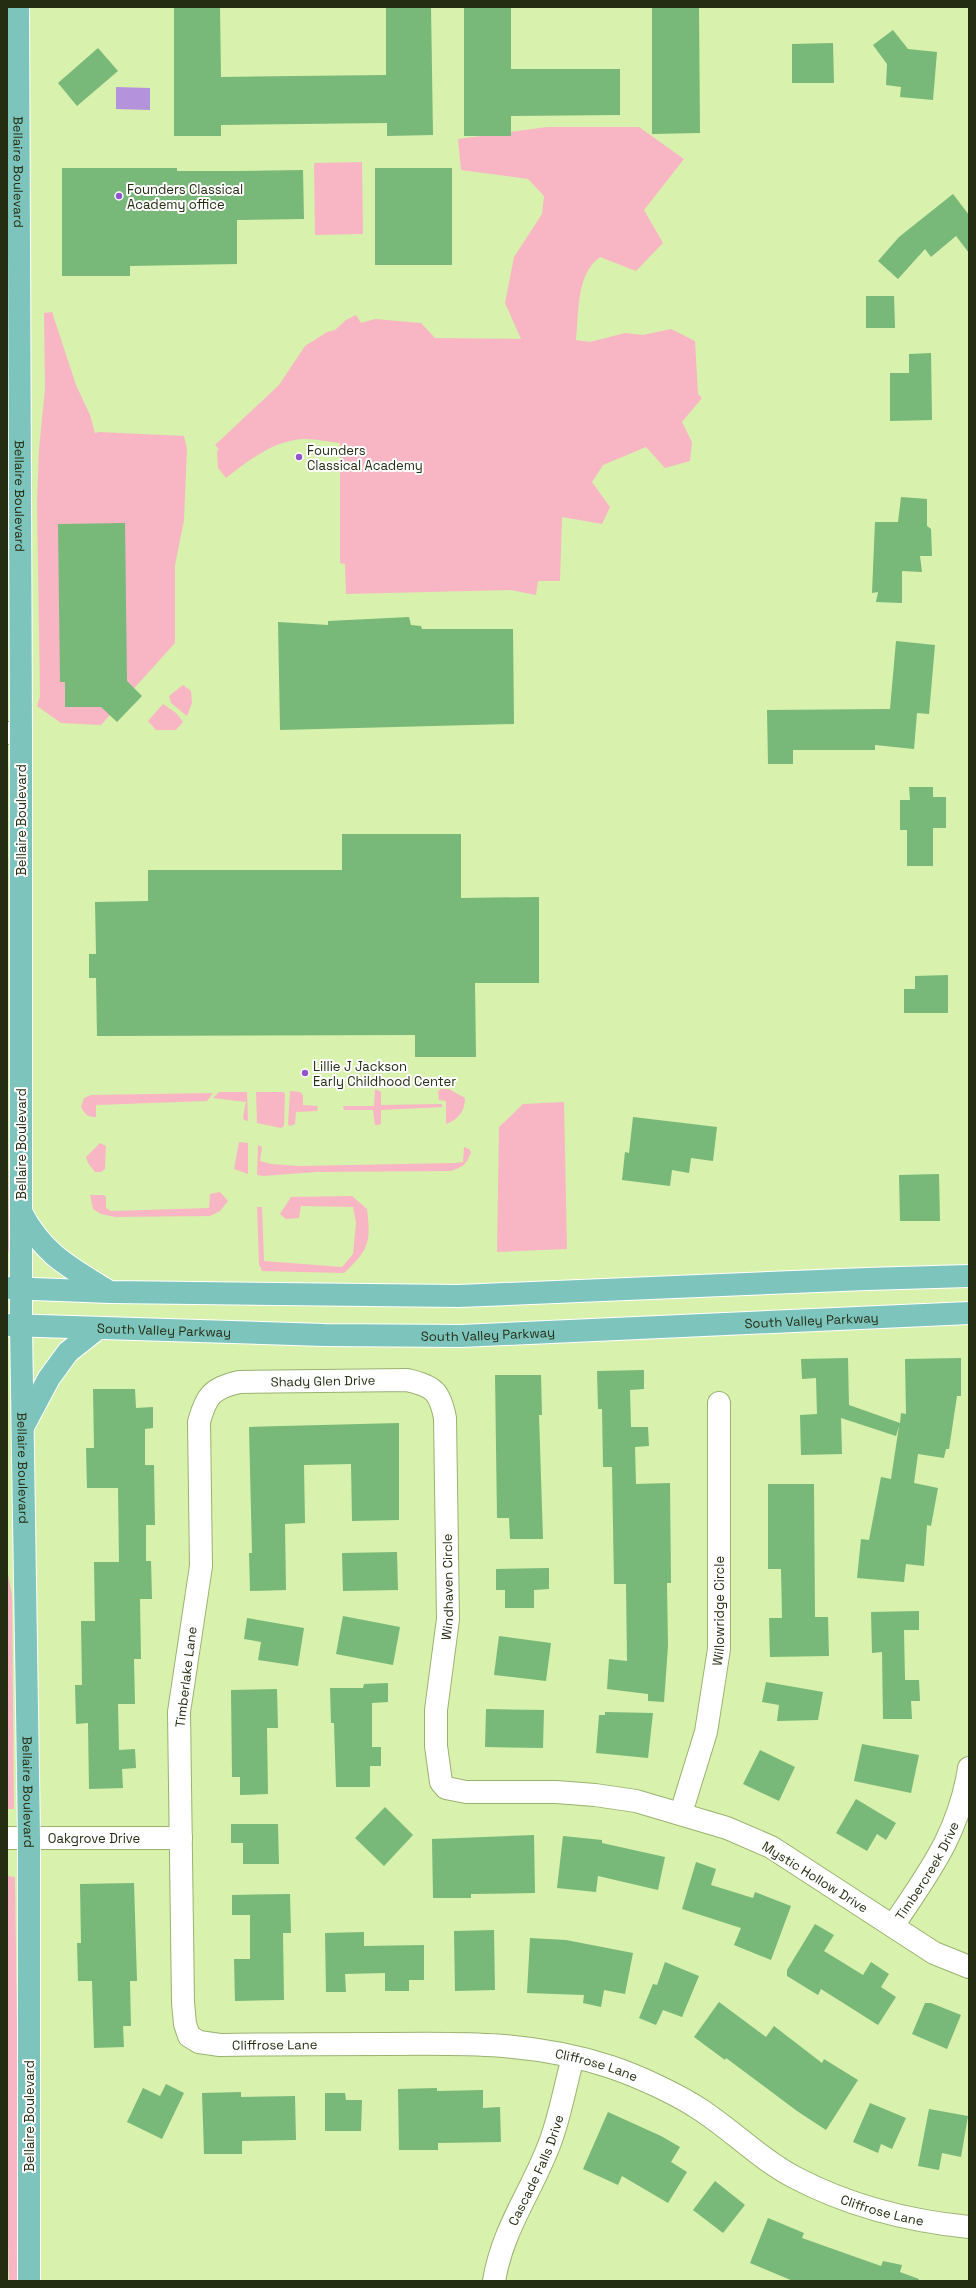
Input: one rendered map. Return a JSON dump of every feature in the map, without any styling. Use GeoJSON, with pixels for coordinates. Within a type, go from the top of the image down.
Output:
{"type":"FeatureCollection","features":[{"type":"Feature","properties":{"kind":"main road","name":"Bellaire Boulevard"},"geometry":{"type":"LineString","coordinates":[[18,7],[13,296],[14,775],[21,1211],[14,1288],[14,1326],[24,1426],[29,1838],[29,2281]]}},
{"type":"Feature","properties":{"kind":"main road"},"geometry":{"type":"LineString","coordinates":[[21,1211],[33,1233],[60,1262],[111,1292]]}},
{"type":"Feature","properties":{"kind":"main road"},"geometry":{"type":"LineString","coordinates":[[14,1288],[111,1292],[459,1296],[866,1278],[969,1276]]}},
{"type":"Feature","properties":{"kind":"main road","name":"South Valley Parkway"},"geometry":{"type":"LineString","coordinates":[[14,1326],[324,1336],[461,1336],[969,1313]]}},
{"type":"Feature","properties":{"kind":"main road"},"geometry":{"type":"LineString","coordinates":[[24,1426],[49,1378],[68,1352],[97,1329]]}},
{"type":"Feature","properties":{"kind":"street","name":"Shady Glen Drive"},"geometry":{"type":"LineString","coordinates":[[211,1393],[224,1386],[239,1382],[407,1380],[422,1383],[436,1391]]}},
{"type":"Feature","properties":{"kind":"street","name":"Windhaven Circle"},"geometry":{"type":"LineString","coordinates":[[436,1391],[442,1403],[445,1418],[448,1620],[436,1710],[436,1746],[441,1782]]}},
{"type":"Feature","properties":{"kind":"street","name":"Timberlake Lane"},"geometry":{"type":"LineString","coordinates":[[189,2036],[185,2024],[183,2002],[180,1712],[201,1566],[199,1422],[203,1407],[211,1393]]}},
{"type":"Feature","properties":{"kind":"street","name":"Willowridge Circle"},"geometry":{"type":"LineString","coordinates":[[682,1813],[706,1732],[719,1649],[719,1403]]}},
{"type":"Feature","properties":{"kind":"street","name":"Timbercreek Drive"},"geometry":{"type":"LineString","coordinates":[[893,1926],[940,1855],[955,1824],[966,1788],[969,1768]]}},
{"type":"Feature","properties":{"kind":"street","name":"Mystic Hollow Drive"},"geometry":{"type":"LineString","coordinates":[[441,1782],[446,1788],[466,1792],[556,1792],[595,1795],[636,1801],[682,1813],[727,1828],[770,1847],[934,1953],[969,1967]]}},
{"type":"Feature","properties":{"kind":"street","name":"Oakgrove Drive"},"geometry":{"type":"LineString","coordinates":[[7,1838],[181,1838]]}},
{"type":"Feature","properties":{"kind":"street","name":"Cliffrose Lane"},"geometry":{"type":"LineString","coordinates":[[189,2036],[199,2042],[220,2045],[480,2043],[530,2048],[573,2057],[612,2068],[647,2082],[700,2109],[749,2147],[794,2177],[851,2202],[895,2217],[969,2228]]}},
{"type":"Feature","properties":{"kind":"street","name":"Cascade Falls Drive"},"geometry":{"type":"LineString","coordinates":[[494,2281],[497,2260],[511,2223],[552,2137],[573,2057]]}},
{"type":"Feature","properties":{"kind":"shaded area"},"geometry":{"type":"Polygon","coordinates":[[[116,87],[150,88],[150,110],[116,109],[116,87]]]}},
{"type":"Feature","properties":{"kind":"shaded area"},"geometry":{"type":"Polygon","coordinates":[[[547,127],[639,127],[684,159],[644,210],[663,243],[636,271],[600,257],[592,264],[587,273],[580,295],[576,340],[590,342],[625,333],[643,335],[671,329],[695,341],[698,394],[702,398],[682,422],[692,442],[690,461],[665,468],[646,447],[603,465],[592,482],[610,507],[602,524],[562,517],[560,581],[538,581],[536,595],[511,590],[346,594],[345,564],[340,563],[340,443],[306,439],[284,443],[253,458],[226,478],[218,468],[217,451],[219,449],[215,445],[279,385],[305,346],[327,332],[335,330],[346,320],[356,315],[361,323],[375,319],[421,323],[435,338],[521,339],[505,303],[514,257],[542,214],[544,196],[528,179],[461,170],[458,139],[547,127]]]}},
{"type":"Feature","properties":{"kind":"shaded area"},"geometry":{"type":"Polygon","coordinates":[[[362,162],[363,234],[315,235],[314,163],[362,162]]]}},
{"type":"Feature","properties":{"kind":"shaded area"},"geometry":{"type":"Polygon","coordinates":[[[52,312],[76,385],[90,415],[95,433],[184,436],[187,449],[184,520],[175,565],[175,643],[101,725],[61,723],[37,706],[40,696],[37,501],[39,449],[45,389],[44,313],[52,312]]]}},
{"type":"Feature","properties":{"kind":"shaded area"},"geometry":{"type":"Polygon","coordinates":[[[183,685],[191,691],[192,703],[187,716],[171,703],[169,696],[183,685]]]}},
{"type":"Feature","properties":{"kind":"shaded area"},"geometry":{"type":"Polygon","coordinates":[[[163,704],[176,713],[183,722],[176,730],[156,730],[148,721],[163,704]]]}},
{"type":"Feature","properties":{"kind":"shaded area"},"geometry":{"type":"Polygon","coordinates":[[[7,1017],[9,1249],[7,1258],[7,1017]]]}},
{"type":"Feature","properties":{"kind":"shaded area"},"geometry":{"type":"Polygon","coordinates":[[[375,1089],[381,1092],[381,1105],[441,1104],[443,1107],[381,1110],[381,1124],[378,1125],[375,1125],[373,1110],[344,1110],[343,1106],[374,1106],[375,1089]]]}},
{"type":"Feature","properties":{"kind":"shaded area"},"geometry":{"type":"Polygon","coordinates":[[[441,1089],[449,1089],[465,1098],[464,1107],[460,1114],[454,1120],[446,1124],[446,1101],[439,1100],[438,1091],[441,1089]]]}},
{"type":"Feature","properties":{"kind":"shaded area"},"geometry":{"type":"Polygon","coordinates":[[[290,1091],[300,1092],[303,1095],[303,1105],[318,1106],[317,1111],[296,1112],[295,1124],[290,1126],[288,1124],[290,1091]]]}},
{"type":"Feature","properties":{"kind":"shaded area"},"geometry":{"type":"Polygon","coordinates":[[[219,1092],[247,1092],[248,1121],[244,1120],[243,1117],[246,1102],[213,1098],[219,1092]]]}},
{"type":"Feature","properties":{"kind":"shaded area"},"geometry":{"type":"Polygon","coordinates":[[[256,1092],[283,1092],[285,1094],[284,1126],[281,1128],[257,1123],[256,1092]]]}},
{"type":"Feature","properties":{"kind":"shaded area"},"geometry":{"type":"Polygon","coordinates":[[[213,1093],[207,1101],[96,1105],[96,1117],[87,1115],[81,1107],[84,1098],[91,1095],[213,1093]]]}},
{"type":"Feature","properties":{"kind":"shaded area"},"geometry":{"type":"Polygon","coordinates":[[[564,1102],[567,1249],[497,1252],[499,1127],[523,1104],[564,1102]]]}},
{"type":"Feature","properties":{"kind":"shaded area"},"geometry":{"type":"Polygon","coordinates":[[[239,1142],[248,1143],[248,1174],[234,1169],[239,1142]]]}},
{"type":"Feature","properties":{"kind":"shaded area"},"geometry":{"type":"Polygon","coordinates":[[[100,1143],[106,1146],[105,1169],[101,1172],[95,1172],[88,1163],[86,1157],[100,1143]]]}},
{"type":"Feature","properties":{"kind":"shaded area"},"geometry":{"type":"Polygon","coordinates":[[[258,1145],[262,1147],[260,1161],[271,1164],[299,1166],[454,1163],[463,1162],[464,1147],[469,1149],[471,1152],[464,1165],[450,1171],[316,1172],[263,1176],[257,1175],[258,1145]]]}},
{"type":"Feature","properties":{"kind":"shaded area"},"geometry":{"type":"Polygon","coordinates":[[[220,1192],[228,1201],[220,1211],[210,1216],[115,1217],[101,1214],[93,1209],[90,1195],[103,1195],[106,1197],[106,1208],[111,1211],[209,1208],[210,1194],[220,1192]]]}},
{"type":"Feature","properties":{"kind":"shaded area"},"geometry":{"type":"Polygon","coordinates":[[[352,1196],[367,1209],[369,1230],[366,1245],[359,1258],[344,1273],[262,1271],[259,1264],[257,1207],[262,1207],[264,1261],[342,1267],[353,1254],[356,1223],[353,1207],[301,1206],[299,1218],[286,1219],[280,1214],[291,1197],[352,1196]]]}},
{"type":"Feature","properties":{"kind":"shaded area"},"geometry":{"type":"Polygon","coordinates":[[[7,1569],[12,1595],[14,1809],[7,1809],[7,1569]]]}},
{"type":"Feature","properties":{"kind":"shaded area"},"geometry":{"type":"Polygon","coordinates":[[[7,1876],[15,1877],[19,2175],[17,2281],[9,2281],[7,2190],[7,1876]]]}},
{"type":"Feature","properties":{"kind":"building"},"geometry":{"type":"Polygon","coordinates":[[[174,7],[220,7],[221,77],[386,75],[386,7],[431,7],[433,135],[387,136],[387,123],[221,125],[221,136],[174,136],[174,7]]]}},
{"type":"Feature","properties":{"kind":"building"},"geometry":{"type":"Polygon","coordinates":[[[464,7],[511,7],[511,69],[620,69],[620,115],[511,116],[511,136],[464,136],[464,7]]]}},
{"type":"Feature","properties":{"kind":"building"},"geometry":{"type":"Polygon","coordinates":[[[652,7],[699,7],[700,133],[652,134],[652,7]]]}},
{"type":"Feature","properties":{"kind":"building"},"geometry":{"type":"Polygon","coordinates":[[[893,30],[908,49],[937,52],[933,100],[900,97],[901,87],[886,85],[887,64],[873,45],[893,30]]]}},
{"type":"Feature","properties":{"kind":"building"},"geometry":{"type":"Polygon","coordinates":[[[833,43],[834,83],[792,83],[792,44],[833,43]]]}},
{"type":"Feature","properties":{"kind":"building"},"geometry":{"type":"Polygon","coordinates":[[[98,48],[118,71],[77,106],[58,83],[98,48]]]}},
{"type":"Feature","properties":{"kind":"building","name":"Founders Classical Academy office"},"geometry":{"type":"Polygon","coordinates":[[[62,168],[177,168],[177,171],[303,170],[304,219],[237,220],[237,264],[130,266],[130,276],[62,276],[62,168]]]}},
{"type":"Feature","properties":{"kind":"building"},"geometry":{"type":"Polygon","coordinates":[[[375,168],[452,168],[452,265],[375,265],[375,168]]]}},
{"type":"Feature","properties":{"kind":"building"},"geometry":{"type":"Polygon","coordinates":[[[953,194],[969,215],[969,253],[956,236],[931,257],[925,249],[898,279],[878,261],[899,237],[953,194]]]}},
{"type":"Feature","properties":{"kind":"building"},"geometry":{"type":"Polygon","coordinates":[[[866,296],[894,296],[895,328],[866,328],[866,296]]]}},
{"type":"Feature","properties":{"kind":"building"},"geometry":{"type":"Polygon","coordinates":[[[931,353],[932,420],[890,421],[890,373],[909,373],[909,354],[931,353]]]}},
{"type":"Feature","properties":{"kind":"building"},"geometry":{"type":"Polygon","coordinates":[[[901,497],[927,499],[927,526],[931,529],[932,556],[920,556],[922,572],[902,571],[902,603],[876,602],[878,592],[872,593],[875,522],[898,522],[901,497]]]}},
{"type":"Feature","properties":{"kind":"building"},"geometry":{"type":"Polygon","coordinates":[[[125,523],[127,681],[142,696],[117,722],[101,707],[65,707],[65,682],[60,682],[58,524],[125,523]]]}},
{"type":"Feature","properties":{"kind":"building"},"geometry":{"type":"Polygon","coordinates":[[[409,617],[411,625],[421,626],[422,629],[513,629],[514,724],[280,730],[278,622],[328,625],[328,621],[409,617]]]}},
{"type":"Feature","properties":{"kind":"building"},"geometry":{"type":"Polygon","coordinates":[[[896,641],[935,645],[929,714],[917,713],[914,749],[875,745],[875,750],[793,750],[793,764],[768,764],[767,710],[890,709],[896,641]]]}},
{"type":"Feature","properties":{"kind":"building"},"geometry":{"type":"Polygon","coordinates":[[[909,787],[933,787],[933,797],[946,797],[946,828],[933,828],[933,866],[907,866],[907,830],[900,830],[900,800],[910,800],[909,787]]]}},
{"type":"Feature","properties":{"kind":"building"},"geometry":{"type":"Polygon","coordinates":[[[342,834],[461,834],[461,898],[539,897],[539,983],[475,983],[476,1057],[415,1057],[415,1035],[97,1036],[96,978],[89,978],[89,954],[96,954],[95,902],[148,901],[148,870],[342,870],[342,834]]]}},
{"type":"Feature","properties":{"kind":"building"},"geometry":{"type":"Polygon","coordinates":[[[948,975],[948,1013],[904,1013],[904,989],[915,989],[915,976],[948,975]]]}},
{"type":"Feature","properties":{"kind":"building"},"geometry":{"type":"Polygon","coordinates":[[[633,1117],[717,1127],[713,1161],[691,1158],[689,1173],[672,1170],[670,1186],[622,1180],[625,1152],[629,1153],[633,1117]]]}},
{"type":"Feature","properties":{"kind":"building"},"geometry":{"type":"Polygon","coordinates":[[[939,1174],[940,1221],[900,1221],[899,1175],[939,1174]]]}},
{"type":"Feature","properties":{"kind":"building"},"geometry":{"type":"Polygon","coordinates":[[[848,1358],[849,1405],[900,1423],[901,1413],[906,1414],[905,1359],[961,1358],[961,1396],[957,1396],[949,1449],[946,1449],[944,1458],[918,1454],[914,1483],[938,1488],[931,1526],[927,1525],[924,1566],[906,1564],[904,1582],[857,1578],[861,1539],[869,1540],[881,1477],[891,1479],[899,1426],[896,1436],[841,1418],[842,1454],[801,1455],[800,1415],[817,1414],[816,1378],[802,1379],[801,1359],[848,1358]]]}},
{"type":"Feature","properties":{"kind":"building"},"geometry":{"type":"Polygon","coordinates":[[[644,1370],[644,1389],[630,1390],[631,1427],[648,1427],[649,1446],[635,1447],[636,1484],[670,1483],[671,1583],[667,1583],[668,1646],[664,1702],[648,1701],[648,1694],[607,1689],[609,1659],[627,1661],[626,1584],[614,1584],[612,1467],[603,1467],[602,1409],[598,1409],[597,1371],[644,1370]]]}},
{"type":"Feature","properties":{"kind":"building"},"geometry":{"type":"Polygon","coordinates":[[[495,1375],[541,1375],[542,1415],[539,1415],[543,1539],[510,1539],[509,1518],[497,1518],[495,1375]]]}},
{"type":"Feature","properties":{"kind":"building"},"geometry":{"type":"Polygon","coordinates":[[[93,1389],[135,1389],[136,1408],[153,1407],[153,1428],[145,1429],[145,1465],[154,1465],[155,1525],[146,1525],[146,1561],[151,1561],[152,1599],[140,1599],[141,1659],[134,1659],[135,1704],[118,1704],[119,1750],[135,1749],[136,1768],[122,1769],[123,1788],[89,1789],[88,1723],[76,1724],[75,1685],[82,1685],[81,1621],[95,1621],[94,1562],[119,1562],[118,1488],[87,1488],[86,1448],[94,1448],[93,1389]]]}},
{"type":"Feature","properties":{"kind":"building"},"geometry":{"type":"Polygon","coordinates":[[[399,1423],[399,1520],[352,1521],[351,1464],[304,1465],[305,1523],[285,1524],[286,1590],[250,1591],[249,1553],[252,1553],[249,1427],[399,1423]]]}},
{"type":"Feature","properties":{"kind":"building"},"geometry":{"type":"Polygon","coordinates":[[[768,1484],[814,1484],[815,1617],[828,1617],[829,1656],[770,1657],[769,1618],[782,1618],[781,1569],[768,1569],[768,1484]]]}},
{"type":"Feature","properties":{"kind":"building"},"geometry":{"type":"Polygon","coordinates":[[[397,1552],[398,1590],[343,1591],[342,1553],[397,1552]]]}},
{"type":"Feature","properties":{"kind":"building"},"geometry":{"type":"Polygon","coordinates":[[[549,1568],[549,1589],[534,1590],[534,1608],[505,1608],[505,1590],[496,1590],[496,1569],[549,1568]]]}},
{"type":"Feature","properties":{"kind":"building"},"geometry":{"type":"Polygon","coordinates":[[[919,1611],[919,1630],[904,1630],[905,1680],[919,1680],[920,1701],[911,1701],[912,1719],[883,1719],[882,1652],[872,1653],[871,1612],[919,1611]]]}},
{"type":"Feature","properties":{"kind":"building"},"geometry":{"type":"Polygon","coordinates":[[[343,1616],[400,1627],[393,1665],[336,1654],[343,1616]]]}},
{"type":"Feature","properties":{"kind":"building"},"geometry":{"type":"Polygon","coordinates":[[[247,1618],[304,1628],[298,1666],[258,1660],[261,1642],[244,1639],[247,1618]]]}},
{"type":"Feature","properties":{"kind":"building"},"geometry":{"type":"Polygon","coordinates":[[[499,1636],[551,1643],[546,1681],[494,1675],[499,1636]]]}},
{"type":"Feature","properties":{"kind":"building"},"geometry":{"type":"Polygon","coordinates":[[[766,1682],[823,1692],[818,1720],[777,1721],[779,1705],[762,1702],[766,1682]]]}},
{"type":"Feature","properties":{"kind":"building"},"geometry":{"type":"Polygon","coordinates":[[[388,1683],[388,1702],[372,1703],[372,1747],[381,1747],[381,1766],[370,1766],[370,1787],[336,1787],[334,1723],[331,1723],[330,1688],[363,1688],[364,1684],[388,1683]]]}},
{"type":"Feature","properties":{"kind":"building"},"geometry":{"type":"Polygon","coordinates":[[[277,1689],[278,1728],[267,1728],[268,1794],[240,1795],[240,1777],[232,1777],[231,1690],[277,1689]]]}},
{"type":"Feature","properties":{"kind":"building"},"geometry":{"type":"Polygon","coordinates":[[[486,1709],[544,1710],[543,1748],[485,1747],[486,1709]]]}},
{"type":"Feature","properties":{"kind":"building"},"geometry":{"type":"Polygon","coordinates":[[[605,1712],[653,1713],[648,1758],[596,1753],[599,1715],[605,1715],[605,1712]]]}},
{"type":"Feature","properties":{"kind":"building"},"geometry":{"type":"Polygon","coordinates":[[[862,1744],[919,1755],[911,1793],[854,1781],[862,1744]]]}},
{"type":"Feature","properties":{"kind":"building"},"geometry":{"type":"Polygon","coordinates":[[[760,1750],[795,1767],[779,1801],[743,1784],[760,1750]]]}},
{"type":"Feature","properties":{"kind":"building"},"geometry":{"type":"Polygon","coordinates":[[[856,1799],[896,1823],[886,1840],[877,1834],[867,1851],[836,1833],[856,1799]]]}},
{"type":"Feature","properties":{"kind":"building"},"geometry":{"type":"Polygon","coordinates":[[[385,1807],[413,1835],[384,1866],[355,1838],[385,1807]]]}},
{"type":"Feature","properties":{"kind":"building"},"geometry":{"type":"Polygon","coordinates":[[[231,1824],[278,1824],[279,1864],[243,1864],[243,1843],[231,1843],[231,1824]]]}},
{"type":"Feature","properties":{"kind":"building"},"geometry":{"type":"Polygon","coordinates":[[[534,1835],[535,1893],[471,1894],[471,1898],[433,1898],[432,1839],[534,1835]]]}},
{"type":"Feature","properties":{"kind":"building"},"geometry":{"type":"Polygon","coordinates":[[[563,1836],[602,1840],[602,1843],[665,1857],[658,1890],[598,1876],[596,1892],[557,1888],[563,1836]]]}},
{"type":"Feature","properties":{"kind":"building"},"geometry":{"type":"Polygon","coordinates":[[[696,1862],[716,1869],[711,1885],[753,1898],[755,1892],[791,1906],[771,1960],[734,1945],[741,1928],[682,1909],[696,1862]]]}},
{"type":"Feature","properties":{"kind":"building"},"geometry":{"type":"Polygon","coordinates":[[[134,1883],[137,1981],[130,1981],[131,2026],[123,2026],[124,2047],[94,2048],[92,1981],[78,1981],[77,1943],[81,1943],[80,1884],[134,1883]]]}},
{"type":"Feature","properties":{"kind":"building"},"geometry":{"type":"Polygon","coordinates":[[[290,1894],[291,1933],[283,1933],[284,2000],[235,2001],[234,1959],[250,1959],[250,1915],[232,1915],[232,1895],[290,1894]]]}},
{"type":"Feature","properties":{"kind":"building"},"geometry":{"type":"Polygon","coordinates":[[[815,1924],[834,1935],[824,1951],[863,1975],[871,1962],[889,1974],[881,1987],[896,1997],[878,2025],[821,1989],[818,1995],[787,1976],[787,1970],[815,1924]]]}},
{"type":"Feature","properties":{"kind":"building"},"geometry":{"type":"Polygon","coordinates":[[[494,1930],[495,1990],[455,1991],[454,1931],[494,1930]]]}},
{"type":"Feature","properties":{"kind":"building"},"geometry":{"type":"Polygon","coordinates":[[[364,1932],[364,1946],[424,1945],[424,1980],[409,1980],[409,1991],[385,1991],[385,1973],[345,1974],[346,1992],[326,1992],[325,1933],[364,1932]]]}},
{"type":"Feature","properties":{"kind":"building"},"geometry":{"type":"Polygon","coordinates":[[[530,1938],[566,1940],[633,1953],[625,1994],[604,1990],[601,2007],[583,2003],[584,1995],[527,1993],[530,1938]]]}},
{"type":"Feature","properties":{"kind":"building"},"geometry":{"type":"Polygon","coordinates":[[[665,1962],[699,1976],[682,2017],[663,2010],[656,2025],[639,2018],[653,1984],[657,1985],[665,1962]]]}},
{"type":"Feature","properties":{"kind":"building"},"geometry":{"type":"Polygon","coordinates":[[[719,2002],[766,2037],[774,2026],[822,2063],[824,2059],[858,2080],[826,2130],[797,2111],[726,2058],[725,2060],[694,2037],[719,2002]]]}},
{"type":"Feature","properties":{"kind":"building"},"geometry":{"type":"Polygon","coordinates":[[[925,2003],[931,2003],[961,2015],[947,2049],[912,2034],[925,2003]]]}},
{"type":"Feature","properties":{"kind":"building"},"geometry":{"type":"Polygon","coordinates":[[[166,2084],[184,2093],[162,2139],[127,2122],[143,2088],[160,2096],[166,2084]]]}},
{"type":"Feature","properties":{"kind":"building"},"geometry":{"type":"Polygon","coordinates":[[[437,2088],[437,2091],[483,2090],[483,2108],[500,2107],[501,2142],[438,2143],[438,2150],[399,2150],[398,2089],[437,2088]]]}},
{"type":"Feature","properties":{"kind":"building"},"geometry":{"type":"Polygon","coordinates":[[[241,2092],[241,2097],[295,2096],[296,2140],[242,2141],[242,2154],[204,2154],[202,2093],[241,2092]]]}},
{"type":"Feature","properties":{"kind":"building"},"geometry":{"type":"Polygon","coordinates":[[[325,2093],[345,2093],[346,2100],[362,2100],[361,2131],[325,2131],[325,2093]]]}},
{"type":"Feature","properties":{"kind":"building"},"geometry":{"type":"Polygon","coordinates":[[[870,2103],[906,2118],[892,2149],[881,2144],[878,2153],[853,2142],[870,2103]]]}},
{"type":"Feature","properties":{"kind":"building"},"geometry":{"type":"Polygon","coordinates":[[[929,2109],[968,2116],[961,2157],[942,2153],[939,2170],[918,2166],[929,2109]]]}},
{"type":"Feature","properties":{"kind":"building"},"geometry":{"type":"Polygon","coordinates":[[[608,2112],[661,2136],[680,2147],[671,2162],[687,2172],[668,2203],[622,2176],[618,2185],[583,2169],[608,2112]]]}},
{"type":"Feature","properties":{"kind":"building"},"geometry":{"type":"Polygon","coordinates":[[[715,2181],[745,2205],[723,2233],[693,2210],[715,2181]]]}},
{"type":"Feature","properties":{"kind":"building"},"geometry":{"type":"Polygon","coordinates":[[[768,2218],[804,2233],[802,2238],[881,2266],[883,2261],[902,2265],[900,2272],[919,2279],[918,2281],[793,2281],[750,2263],[768,2218]]]}},
{"type":"Feature","properties":{"kind":"place","name":"Founders Classical Academy office"},"geometry":{"type":"Point","coordinates":[119,196]}},
{"type":"Feature","properties":{"kind":"place","name":"Founders Classical Academy"},"geometry":{"type":"Point","coordinates":[299,457]}},
{"type":"Feature","properties":{"kind":"place","name":"Lillie J Jackson Early Childhood Center"},"geometry":{"type":"Point","coordinates":[305,1073]}}]}
